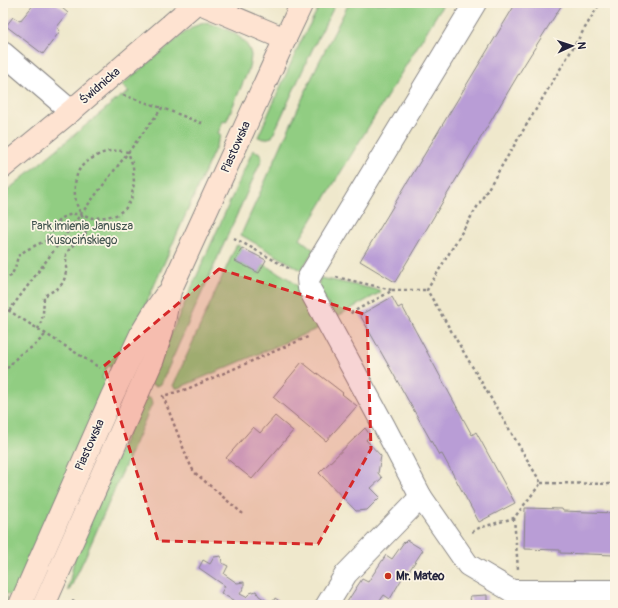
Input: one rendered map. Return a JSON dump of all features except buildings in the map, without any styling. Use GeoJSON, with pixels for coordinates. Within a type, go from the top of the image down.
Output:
{"type":"FeatureCollection","features":[{"type":"Feature","properties":{"kind":"street","name":"Świdnicka"},"geometry":{"type":"LineString","coordinates":[[3,167],[71,111],[196,3]]}},
{"type":"Feature","properties":{"kind":"street"},"geometry":{"type":"LineString","coordinates":[[200,3],[284,39]]}},
{"type":"Feature","properties":{"kind":"street","name":"Piastowska"},"geometry":{"type":"LineString","coordinates":[[44,605],[153,359],[162,331],[170,291],[284,39],[302,3]]}},
{"type":"Feature","properties":{"kind":"street"},"geometry":{"type":"LineString","coordinates":[[475,3],[311,275],[309,288],[421,496],[468,565],[512,591],[615,591]]}},
{"type":"Feature","properties":{"kind":"street"},"geometry":{"type":"LineString","coordinates":[[3,53],[71,111]]}},
{"type":"Feature","properties":{"kind":"street","name":"Piastowska"},"geometry":{"type":"LineString","coordinates":[[20,605],[112,396],[141,334],[156,309],[170,291]]}},
{"type":"Feature","properties":{"kind":"street"},"geometry":{"type":"LineString","coordinates":[[327,605],[346,574],[421,496]]}},
{"type":"Feature","properties":{"kind":"path"},"geometry":{"type":"LineString","coordinates":[[427,290],[600,3]]}},
{"type":"Feature","properties":{"kind":"path"},"geometry":{"type":"LineString","coordinates":[[118,94],[162,108],[204,124]]}},
{"type":"Feature","properties":{"kind":"path"},"geometry":{"type":"LineString","coordinates":[[9,311],[162,108]]}},
{"type":"Feature","properties":{"kind":"path"},"geometry":{"type":"LineString","coordinates":[[38,329],[44,315],[44,297],[62,285],[65,278],[66,254],[75,243],[81,240],[86,233],[85,225],[76,204],[74,187],[77,174],[82,165],[108,151],[118,150],[128,152]]}},
{"type":"Feature","properties":{"kind":"path"},"geometry":{"type":"LineString","coordinates":[[3,279],[11,276],[18,256],[26,250],[47,240],[58,222],[65,216],[81,214],[92,218],[105,217],[116,215],[125,209],[131,200],[134,183],[133,166],[128,152]]}},
{"type":"Feature","properties":{"kind":"path"},"geometry":{"type":"LineString","coordinates":[[234,238],[311,275],[392,290],[427,290]]}},
{"type":"Feature","properties":{"kind":"path"},"geometry":{"type":"LineString","coordinates":[[243,514],[194,472],[163,396],[187,389],[330,328],[336,322],[392,290]]}},
{"type":"Feature","properties":{"kind":"path"},"geometry":{"type":"LineString","coordinates":[[427,290],[541,483]]}},
{"type":"Feature","properties":{"kind":"path"},"geometry":{"type":"LineString","coordinates":[[3,307],[103,370]]}},
{"type":"Feature","properties":{"kind":"path"},"geometry":{"type":"LineString","coordinates":[[3,374],[19,355],[34,346],[46,334]]}},
{"type":"Feature","properties":{"kind":"path"},"geometry":{"type":"LineString","coordinates":[[541,483],[615,484]]}},
{"type":"Feature","properties":{"kind":"path"},"geometry":{"type":"LineString","coordinates":[[480,528],[514,518],[541,483]]}},
{"type":"Feature","properties":{"kind":"path"},"geometry":{"type":"LineString","coordinates":[[514,518],[517,551]]}},
{"type":"Feature","properties":{"kind":"path"},"geometry":{"type":"LineString","coordinates":[[72,601],[80,605]]}},
{"type":"Feature","properties":{"kind":"highlighted area"},"geometry":{"type":"Polygon","coordinates":[[[219,269],[367,315],[371,449],[318,544],[158,541],[104,366],[219,269]]]}},
{"type":"Feature","properties":{"kind":"green space"},"geometry":{"type":"Polygon","coordinates":[[[321,3],[336,3],[312,50],[272,137],[264,139],[258,137],[301,41],[321,3]]]}},
{"type":"Feature","properties":{"kind":"green space"},"geometry":{"type":"Polygon","coordinates":[[[349,3],[444,3],[300,239],[314,250],[301,270],[241,235],[317,66],[349,3]]]}},
{"type":"Feature","properties":{"kind":"green space","name":"Park imienia Janusza Kusocińskiego"},"geometry":{"type":"Polygon","coordinates":[[[204,23],[226,29],[245,42],[251,55],[248,71],[226,122],[223,121],[218,133],[221,135],[117,369],[108,365],[102,378],[111,382],[15,598],[5,593],[4,596],[7,597],[7,602],[12,605],[3,605],[3,194],[121,96],[122,97],[129,92],[122,85],[123,84],[183,34],[195,26],[204,23]]]}},
{"type":"Feature","properties":{"kind":"green space"},"geometry":{"type":"Polygon","coordinates":[[[253,150],[260,153],[262,159],[161,384],[156,386],[149,383],[253,150]]]}},
{"type":"Feature","properties":{"kind":"green space"},"geometry":{"type":"Polygon","coordinates":[[[238,245],[242,248],[236,261],[259,273],[263,264],[291,280],[298,287],[319,328],[183,386],[175,388],[173,386],[236,246],[238,245]]]}},
{"type":"Feature","properties":{"kind":"green space"},"geometry":{"type":"Polygon","coordinates":[[[321,278],[379,290],[381,292],[336,317],[319,290],[319,279],[321,278]]]}},
{"type":"Feature","properties":{"kind":"green space"},"geometry":{"type":"Polygon","coordinates":[[[144,396],[151,399],[152,404],[69,591],[76,550],[144,396]]]}},
{"type":"Feature","properties":{"kind":"place","name":"Mr. Mateo"},"geometry":{"type":"Point","coordinates":[388,576]}}]}
